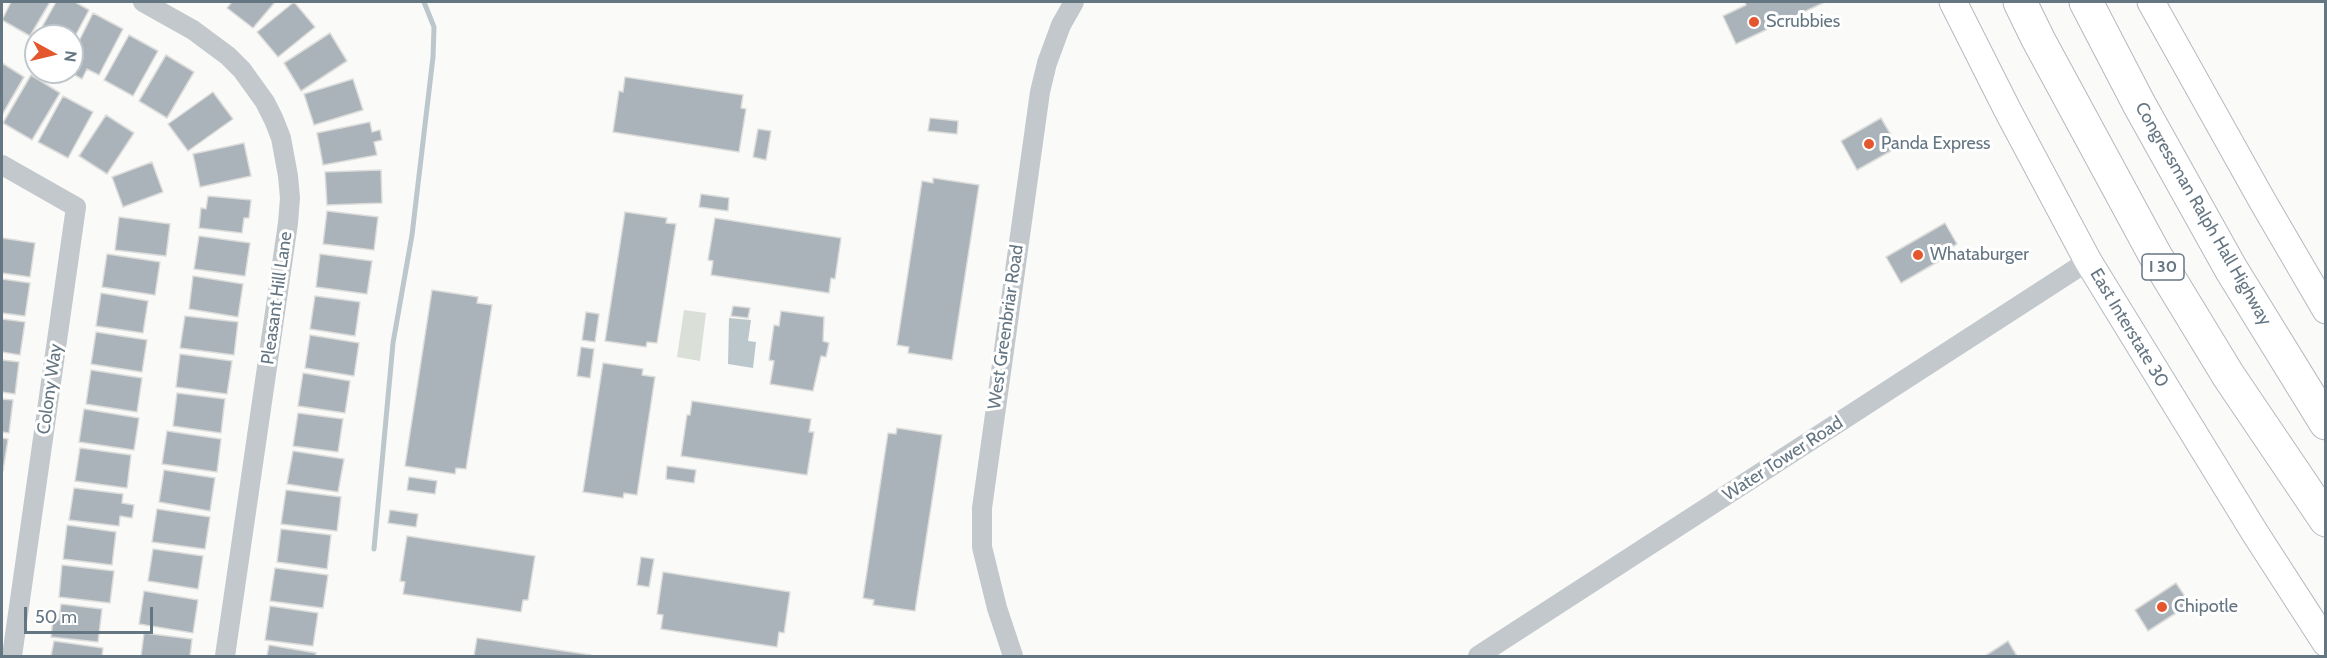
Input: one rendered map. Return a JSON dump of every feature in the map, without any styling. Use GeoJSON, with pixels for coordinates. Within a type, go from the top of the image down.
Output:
{"type":"FeatureCollection","features":[{"type":"Feature","properties":{"kind":"highway","name":"I 30"},"geometry":{"type":"LineString","coordinates":[[2020,2],[2155,255],[2228,375],[2325,520]]}},
{"type":"Feature","properties":{"kind":"highway","name":"Congressman Ralph Hall Highway"},"geometry":{"type":"LineString","coordinates":[[2086,2],[2139,104],[2231,268],[2325,423]]}},
{"type":"Feature","properties":{"kind":"main road","name":"East Interstate 30"},"geometry":{"type":"LineString","coordinates":[[1953,2],[1997,91],[2088,261],[2325,644]]}},
{"type":"Feature","properties":{"kind":"main road"},"geometry":{"type":"LineString","coordinates":[[2151,2],[2325,310]]}},
{"type":"Feature","properties":{"kind":"street","name":"Pleasant Hill Lane"},"geometry":{"type":"LineString","coordinates":[[142,2],[193,30],[228,56],[242,70],[265,102],[274,120],[281,138],[288,176],[290,198],[288,223],[225,657]]}},
{"type":"Feature","properties":{"kind":"street","name":"West Greenbriar Road"},"geometry":{"type":"LineString","coordinates":[[1013,657],[997,608],[982,547],[982,508],[1040,92],[1047,63],[1061,25],[1074,2]]}},
{"type":"Feature","properties":{"kind":"street","name":"Colony Way"},"geometry":{"type":"LineString","coordinates":[[2,165],[76,207],[12,657]]}},
{"type":"Feature","properties":{"kind":"street","name":"Water Tower Road"},"geometry":{"type":"LineString","coordinates":[[1478,657],[2088,261]]}},
{"type":"Feature","properties":{"kind":"shaded area"},"geometry":{"type":"Polygon","coordinates":[[[684,310],[706,313],[700,361],[677,357],[684,310]]]}},
{"type":"Feature","properties":{"kind":"shaded area"},"geometry":{"type":"Polygon","coordinates":[[[729,318],[751,320],[748,341],[756,342],[753,368],[728,364],[729,318]]]}},
{"type":"Feature","properties":{"kind":"building"},"geometry":{"type":"Polygon","coordinates":[[[11,2],[50,2],[37,24],[24,24],[24,33],[2,20],[11,2]]]}},
{"type":"Feature","properties":{"kind":"building"},"geometry":{"type":"Polygon","coordinates":[[[56,2],[75,2],[89,10],[82,24],[44,24],[56,2]]]}},
{"type":"Feature","properties":{"kind":"building"},"geometry":{"type":"Polygon","coordinates":[[[232,2],[275,2],[253,28],[227,8],[232,2]]]}},
{"type":"Feature","properties":{"kind":"building"},"geometry":{"type":"Polygon","coordinates":[[[294,2],[315,27],[278,57],[257,32],[294,2]]]}},
{"type":"Feature","properties":{"kind":"building","name":"Scrubbies"},"geometry":{"type":"Polygon","coordinates":[[[1745,2],[1825,2],[1736,44],[1723,16],[1746,5],[1745,2]]]}},
{"type":"Feature","properties":{"kind":"building"},"geometry":{"type":"Polygon","coordinates":[[[93,13],[123,29],[99,75],[87,69],[84,75],[84,31],[93,13]]]}},
{"type":"Feature","properties":{"kind":"building"},"geometry":{"type":"Polygon","coordinates":[[[330,33],[347,61],[301,91],[284,63],[330,33]]]}},
{"type":"Feature","properties":{"kind":"building"},"geometry":{"type":"Polygon","coordinates":[[[129,35],[158,51],[133,96],[104,80],[129,35]]]}},
{"type":"Feature","properties":{"kind":"building"},"geometry":{"type":"Polygon","coordinates":[[[166,55],[194,72],[167,118],[139,101],[166,55]]]}},
{"type":"Feature","properties":{"kind":"building"},"geometry":{"type":"Polygon","coordinates":[[[2,63],[24,77],[2,115],[2,63]]]}},
{"type":"Feature","properties":{"kind":"building"},"geometry":{"type":"Polygon","coordinates":[[[625,77],[743,95],[741,108],[746,109],[739,152],[613,132],[619,91],[623,92],[625,77]]]}},
{"type":"Feature","properties":{"kind":"building"},"geometry":{"type":"Polygon","coordinates":[[[353,79],[363,110],[314,125],[304,94],[353,79]]]}},
{"type":"Feature","properties":{"kind":"building"},"geometry":{"type":"Polygon","coordinates":[[[26,84],[46,84],[60,93],[32,140],[3,123],[26,84]]]}},
{"type":"Feature","properties":{"kind":"building"},"geometry":{"type":"Polygon","coordinates":[[[213,92],[233,119],[188,151],[168,124],[213,92]]]}},
{"type":"Feature","properties":{"kind":"building"},"geometry":{"type":"Polygon","coordinates":[[[63,96],[93,112],[68,158],[38,142],[63,96]]]}},
{"type":"Feature","properties":{"kind":"building"},"geometry":{"type":"Polygon","coordinates":[[[106,115],[134,133],[107,174],[79,156],[106,115]]]}},
{"type":"Feature","properties":{"kind":"building"},"geometry":{"type":"Polygon","coordinates":[[[930,118],[958,121],[957,134],[928,131],[930,118]]]}},
{"type":"Feature","properties":{"kind":"building","name":"Panda Express"},"geometry":{"type":"Polygon","coordinates":[[[1881,118],[1898,147],[1857,170],[1841,141],[1881,118]]]}},
{"type":"Feature","properties":{"kind":"building"},"geometry":{"type":"Polygon","coordinates":[[[370,122],[372,132],[380,130],[382,140],[374,142],[377,155],[323,165],[317,133],[370,122]]]}},
{"type":"Feature","properties":{"kind":"building"},"geometry":{"type":"Polygon","coordinates":[[[758,129],[771,131],[766,160],[753,157],[758,129]]]}},
{"type":"Feature","properties":{"kind":"building"},"geometry":{"type":"Polygon","coordinates":[[[244,143],[251,176],[200,187],[193,154],[244,143]]]}},
{"type":"Feature","properties":{"kind":"building"},"geometry":{"type":"Polygon","coordinates":[[[152,162],[163,192],[123,207],[112,177],[152,162]]]}},
{"type":"Feature","properties":{"kind":"building"},"geometry":{"type":"Polygon","coordinates":[[[381,170],[382,203],[327,205],[325,172],[381,170]]]}},
{"type":"Feature","properties":{"kind":"building"},"geometry":{"type":"Polygon","coordinates":[[[933,178],[979,185],[952,360],[908,353],[909,347],[897,345],[922,181],[933,183],[933,178]]]}},
{"type":"Feature","properties":{"kind":"building"},"geometry":{"type":"Polygon","coordinates":[[[701,194],[729,198],[728,211],[699,207],[701,194]]]}},
{"type":"Feature","properties":{"kind":"building"},"geometry":{"type":"Polygon","coordinates":[[[208,196],[251,200],[249,218],[244,218],[242,233],[199,228],[201,208],[206,209],[208,196]]]}},
{"type":"Feature","properties":{"kind":"building"},"geometry":{"type":"Polygon","coordinates":[[[327,211],[378,217],[374,250],[323,244],[327,211]]]}},
{"type":"Feature","properties":{"kind":"building"},"geometry":{"type":"Polygon","coordinates":[[[625,212],[667,218],[666,223],[676,224],[657,343],[647,342],[646,347],[605,341],[625,212]]]}},
{"type":"Feature","properties":{"kind":"building"},"geometry":{"type":"Polygon","coordinates":[[[119,217],[170,224],[166,256],[115,250],[119,217]]]}},
{"type":"Feature","properties":{"kind":"building"},"geometry":{"type":"Polygon","coordinates":[[[715,218],[841,238],[835,279],[831,278],[829,293],[711,275],[713,261],[708,260],[715,218]]]}},
{"type":"Feature","properties":{"kind":"building","name":"Whataburger"},"geometry":{"type":"Polygon","coordinates":[[[1945,223],[1957,244],[1944,252],[1946,257],[1901,283],[1886,257],[1945,223]]]}},
{"type":"Feature","properties":{"kind":"building"},"geometry":{"type":"Polygon","coordinates":[[[199,236],[250,243],[245,276],[194,269],[199,236]]]}},
{"type":"Feature","properties":{"kind":"building"},"geometry":{"type":"Polygon","coordinates":[[[2,238],[35,243],[30,277],[2,273],[2,238]]]}},
{"type":"Feature","properties":{"kind":"building"},"geometry":{"type":"Polygon","coordinates":[[[107,254],[160,262],[155,295],[102,287],[107,254]]]}},
{"type":"Feature","properties":{"kind":"building"},"geometry":{"type":"Polygon","coordinates":[[[320,254],[372,261],[367,294],[316,287],[320,254]]]}},
{"type":"Feature","properties":{"kind":"building"},"geometry":{"type":"Polygon","coordinates":[[[193,276],[243,284],[238,317],[189,309],[193,276]]]}},
{"type":"Feature","properties":{"kind":"building"},"geometry":{"type":"Polygon","coordinates":[[[2,279],[30,283],[25,316],[2,313],[2,279]]]}},
{"type":"Feature","properties":{"kind":"building"},"geometry":{"type":"Polygon","coordinates":[[[432,290],[478,297],[477,303],[492,305],[466,469],[456,468],[455,474],[405,466],[432,290]]]}},
{"type":"Feature","properties":{"kind":"building"},"geometry":{"type":"Polygon","coordinates":[[[101,293],[148,301],[143,333],[96,326],[101,293]]]}},
{"type":"Feature","properties":{"kind":"building"},"geometry":{"type":"Polygon","coordinates":[[[315,296],[360,302],[355,336],[310,329],[315,296]]]}},
{"type":"Feature","properties":{"kind":"building"},"geometry":{"type":"Polygon","coordinates":[[[733,306],[750,308],[748,318],[731,316],[733,306]]]}},
{"type":"Feature","properties":{"kind":"building"},"geometry":{"type":"Polygon","coordinates":[[[781,311],[824,317],[823,341],[829,343],[826,357],[821,356],[813,391],[770,384],[774,361],[769,360],[774,325],[779,326],[781,311]]]}},
{"type":"Feature","properties":{"kind":"building"},"geometry":{"type":"Polygon","coordinates":[[[586,312],[599,314],[595,342],[582,340],[586,312]]]}},
{"type":"Feature","properties":{"kind":"building"},"geometry":{"type":"Polygon","coordinates":[[[185,316],[238,322],[234,355],[180,348],[185,316]]]}},
{"type":"Feature","properties":{"kind":"building"},"geometry":{"type":"Polygon","coordinates":[[[2,319],[25,322],[20,355],[2,352],[2,319]]]}},
{"type":"Feature","properties":{"kind":"building"},"geometry":{"type":"Polygon","coordinates":[[[96,332],[147,340],[142,372],[91,364],[96,332]]]}},
{"type":"Feature","properties":{"kind":"building"},"geometry":{"type":"Polygon","coordinates":[[[310,335],[359,343],[354,376],[305,368],[310,335]]]}},
{"type":"Feature","properties":{"kind":"building"},"geometry":{"type":"Polygon","coordinates":[[[581,347],[594,349],[590,378],[577,376],[581,347]]]}},
{"type":"Feature","properties":{"kind":"building"},"geometry":{"type":"Polygon","coordinates":[[[180,354],[232,361],[227,394],[176,387],[180,354]]]}},
{"type":"Feature","properties":{"kind":"building"},"geometry":{"type":"Polygon","coordinates":[[[2,360],[19,362],[15,394],[2,392],[2,360]]]}},
{"type":"Feature","properties":{"kind":"building"},"geometry":{"type":"Polygon","coordinates":[[[603,363],[643,369],[642,375],[655,377],[637,495],[624,493],[623,498],[583,492],[603,363]]]}},
{"type":"Feature","properties":{"kind":"building"},"geometry":{"type":"Polygon","coordinates":[[[91,370],[142,378],[137,412],[86,404],[91,370]]]}},
{"type":"Feature","properties":{"kind":"building"},"geometry":{"type":"Polygon","coordinates":[[[303,373],[350,381],[345,413],[298,406],[303,373]]]}},
{"type":"Feature","properties":{"kind":"building"},"geometry":{"type":"Polygon","coordinates":[[[177,393],[225,399],[221,433],[173,426],[177,393]]]}},
{"type":"Feature","properties":{"kind":"building"},"geometry":{"type":"Polygon","coordinates":[[[2,399],[13,400],[9,433],[2,432],[2,399]]]}},
{"type":"Feature","properties":{"kind":"building"},"geometry":{"type":"Polygon","coordinates":[[[692,401],[811,419],[809,432],[814,432],[807,475],[681,456],[687,415],[690,415],[692,401]]]}},
{"type":"Feature","properties":{"kind":"building"},"geometry":{"type":"Polygon","coordinates":[[[84,409],[139,418],[134,450],[79,442],[84,409]]]}},
{"type":"Feature","properties":{"kind":"building"},"geometry":{"type":"Polygon","coordinates":[[[298,413],[343,419],[338,452],[293,446],[298,413]]]}},
{"type":"Feature","properties":{"kind":"building"},"geometry":{"type":"Polygon","coordinates":[[[897,428],[942,435],[915,611],[873,605],[874,600],[863,598],[888,433],[896,434],[897,428]]]}},
{"type":"Feature","properties":{"kind":"building"},"geometry":{"type":"Polygon","coordinates":[[[167,431],[221,439],[217,472],[162,464],[167,431]]]}},
{"type":"Feature","properties":{"kind":"building"},"geometry":{"type":"Polygon","coordinates":[[[2,438],[8,439],[3,471],[2,471],[2,438]]]}},
{"type":"Feature","properties":{"kind":"building"},"geometry":{"type":"Polygon","coordinates":[[[80,448],[131,455],[127,488],[75,481],[80,448]]]}},
{"type":"Feature","properties":{"kind":"building"},"geometry":{"type":"Polygon","coordinates":[[[293,451],[344,459],[338,492],[287,484],[293,451]]]}},
{"type":"Feature","properties":{"kind":"building"},"geometry":{"type":"Polygon","coordinates":[[[667,466],[696,470],[694,483],[666,479],[667,466]]]}},
{"type":"Feature","properties":{"kind":"building"},"geometry":{"type":"Polygon","coordinates":[[[164,470],[215,478],[210,511],[159,502],[164,470]]]}},
{"type":"Feature","properties":{"kind":"building"},"geometry":{"type":"Polygon","coordinates":[[[409,477],[437,481],[435,494],[407,490],[409,477]]]}},
{"type":"Feature","properties":{"kind":"building"},"geometry":{"type":"Polygon","coordinates":[[[74,488],[123,494],[122,503],[134,505],[132,518],[120,516],[119,526],[69,520],[74,488]]]}},
{"type":"Feature","properties":{"kind":"building"},"geometry":{"type":"Polygon","coordinates":[[[286,490],[341,497],[337,531],[281,524],[286,490]]]}},
{"type":"Feature","properties":{"kind":"building"},"geometry":{"type":"Polygon","coordinates":[[[157,509],[210,517],[205,549],[152,542],[157,509]]]}},
{"type":"Feature","properties":{"kind":"building"},"geometry":{"type":"Polygon","coordinates":[[[390,510],[418,514],[416,527],[388,523],[390,510]]]}},
{"type":"Feature","properties":{"kind":"building"},"geometry":{"type":"Polygon","coordinates":[[[67,525],[116,532],[112,565],[63,559],[67,525]]]}},
{"type":"Feature","properties":{"kind":"building"},"geometry":{"type":"Polygon","coordinates":[[[281,529],[331,535],[327,569],[277,562],[281,529]]]}},
{"type":"Feature","properties":{"kind":"building"},"geometry":{"type":"Polygon","coordinates":[[[407,536],[535,556],[528,600],[523,600],[521,612],[403,594],[405,582],[400,581],[407,536]]]}},
{"type":"Feature","properties":{"kind":"building"},"geometry":{"type":"Polygon","coordinates":[[[153,549],[203,556],[198,589],[148,581],[153,549]]]}},
{"type":"Feature","properties":{"kind":"building"},"geometry":{"type":"Polygon","coordinates":[[[641,557],[654,559],[649,587],[637,585],[641,557]]]}},
{"type":"Feature","properties":{"kind":"building"},"geometry":{"type":"Polygon","coordinates":[[[62,565],[114,571],[110,603],[59,597],[62,565]]]}},
{"type":"Feature","properties":{"kind":"building"},"geometry":{"type":"Polygon","coordinates":[[[275,568],[328,575],[323,608],[270,601],[275,568]]]}},
{"type":"Feature","properties":{"kind":"building"},"geometry":{"type":"Polygon","coordinates":[[[663,572],[790,592],[784,633],[779,632],[777,647],[661,629],[663,615],[657,614],[663,572]]]}},
{"type":"Feature","properties":{"kind":"building","name":"Chipotle"},"geometry":{"type":"Polygon","coordinates":[[[2176,583],[2190,604],[2148,631],[2135,610],[2176,583]]]}},
{"type":"Feature","properties":{"kind":"building"},"geometry":{"type":"Polygon","coordinates":[[[144,591],[198,600],[193,633],[139,624],[144,591]]]}},
{"type":"Feature","properties":{"kind":"building"},"geometry":{"type":"Polygon","coordinates":[[[61,604],[102,609],[98,642],[51,637],[53,619],[59,620],[61,604]]]}},
{"type":"Feature","properties":{"kind":"building"},"geometry":{"type":"Polygon","coordinates":[[[270,606],[318,613],[313,646],[265,640],[270,606]]]}},
{"type":"Feature","properties":{"kind":"building"},"geometry":{"type":"Polygon","coordinates":[[[144,633],[192,639],[190,656],[141,656],[144,633]]]}},
{"type":"Feature","properties":{"kind":"building"},"geometry":{"type":"Polygon","coordinates":[[[477,638],[591,655],[474,656],[477,638]]]}},
{"type":"Feature","properties":{"kind":"building"},"geometry":{"type":"Polygon","coordinates":[[[54,641],[103,648],[102,656],[51,656],[54,641]]]}},
{"type":"Feature","properties":{"kind":"building"},"geometry":{"type":"Polygon","coordinates":[[[2008,641],[2017,656],[1985,656],[2008,641]]]}},
{"type":"Feature","properties":{"kind":"building"},"geometry":{"type":"Polygon","coordinates":[[[269,645],[316,653],[315,656],[267,656],[269,645]]]}},
{"type":"Feature","properties":{"kind":"waterway"},"geometry":{"type":"LineString","coordinates":[[374,549],[393,343],[412,235],[433,57],[434,27],[424,2]]}},
{"type":"Feature","properties":{"kind":"place","name":"Scrubbies"},"geometry":{"type":"Point","coordinates":[1754,22]}},
{"type":"Feature","properties":{"kind":"place","name":"Panda Express"},"geometry":{"type":"Point","coordinates":[1869,144]}},
{"type":"Feature","properties":{"kind":"place","name":"Whataburger"},"geometry":{"type":"Point","coordinates":[1918,255]}},
{"type":"Feature","properties":{"kind":"place","name":"Chipotle"},"geometry":{"type":"Point","coordinates":[2162,607]}}]}
